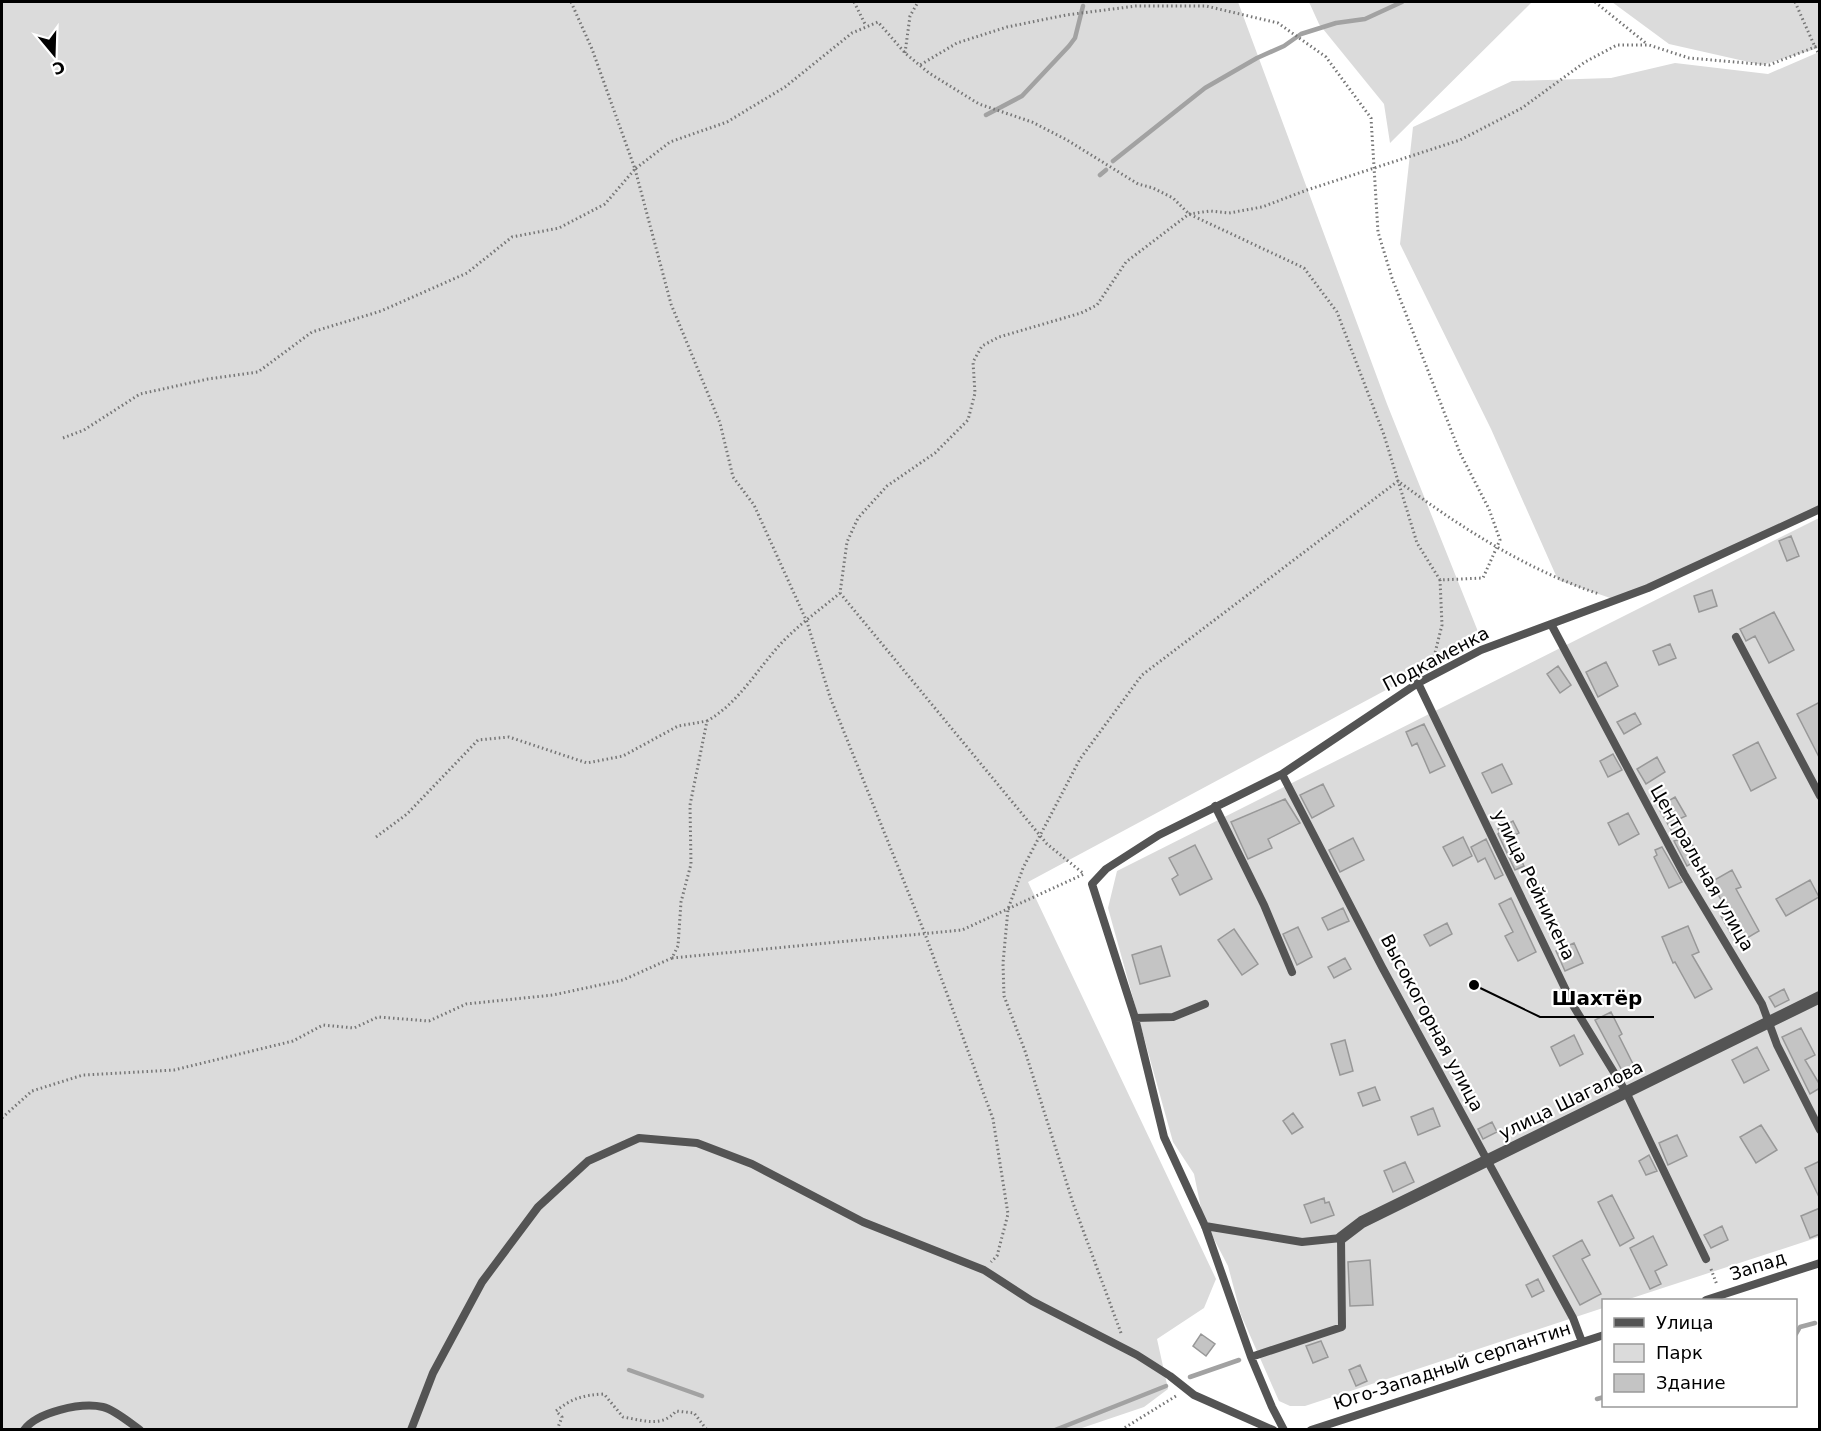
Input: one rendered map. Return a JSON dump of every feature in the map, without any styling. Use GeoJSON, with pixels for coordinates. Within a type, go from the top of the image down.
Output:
{"type":"FeatureCollection","features":[{"type":"Feature","properties":{"kind":"street","name":"улица Шагалова"},"geometry":{"type":"LineString","coordinates":[[1341,1238],[1362,1222],[1820,997]]}},
{"type":"Feature","properties":{"kind":"lane","name":"Подкаменка"},"geometry":{"type":"LineString","coordinates":[[1092,884],[1106,869],[1150,840],[1282,774],[1418,683],[1481,650],[1616,600],[1820,508]]}},
{"type":"Feature","properties":{"kind":"lane","name":"Центральная улица"},"geometry":{"type":"LineString","coordinates":[[1551,624],[1684,874],[1770,1021],[1777,1045],[1820,1130]]}},
{"type":"Feature","properties":{"kind":"lane"},"geometry":{"type":"LineString","coordinates":[[1736,637],[1820,796]]}},
{"type":"Feature","properties":{"kind":"lane","name":"улица Рейникена"},"geometry":{"type":"LineString","coordinates":[[1418,683],[1574,1007],[1626,1092],[1706,1259]]}},
{"type":"Feature","properties":{"kind":"lane","name":"Высокогорная улица"},"geometry":{"type":"LineString","coordinates":[[1282,774],[1382,967],[1573,1318],[1582,1342]]}},
{"type":"Feature","properties":{"kind":"lane"},"geometry":{"type":"LineString","coordinates":[[1215,806],[1264,905],[1292,972]]}},
{"type":"Feature","properties":{"kind":"lane"},"geometry":{"type":"LineString","coordinates":[[1092,884],[1135,1018],[1164,1137],[1205,1226],[1251,1357],[1284,1430]]}},
{"type":"Feature","properties":{"kind":"lane"},"geometry":{"type":"LineString","coordinates":[[1135,1018],[1173,1017],[1205,1004]]}},
{"type":"Feature","properties":{"kind":"lane"},"geometry":{"type":"LineString","coordinates":[[411,1430],[433,1373],[482,1282],[538,1207],[588,1161],[639,1138],[697,1143],[741,1160],[863,1222],[984,1270],[1032,1301],[1130,1351],[1170,1376],[1191,1393],[1273,1430]]}},
{"type":"Feature","properties":{"kind":"lane"},"geometry":{"type":"LineString","coordinates":[[1205,1226],[1302,1242],[1341,1238],[1342,1327],[1251,1357]]}},
{"type":"Feature","properties":{"kind":"lane"},"geometry":{"type":"LineString","coordinates":[[1709,1299],[1820,1263]]}},
{"type":"Feature","properties":{"kind":"lane","name":"Юго-Западный серпантин"},"geometry":{"type":"LineString","coordinates":[[1312,1430],[1602,1336]]}},
{"type":"Feature","properties":{"kind":"lane"},"geometry":{"type":"LineString","coordinates":[[24,1430],[30,1420],[69,1407],[104,1407],[140,1430]]}},
{"type":"Feature","properties":{"kind":"path"},"geometry":{"type":"LineString","coordinates":[[571,2],[592,49],[635,169],[671,304],[720,423],[733,477],[754,505],[807,622],[830,697],[925,934],[993,1119],[1008,1214],[997,1256],[984,1270]]}},
{"type":"Feature","properties":{"kind":"path"},"geometry":{"type":"LineString","coordinates":[[854,2],[866,26]]}},
{"type":"Feature","properties":{"kind":"path"},"geometry":{"type":"LineString","coordinates":[[905,53],[910,16],[918,2]]}},
{"type":"Feature","properties":{"kind":"path"},"geometry":{"type":"LineString","coordinates":[[1595,2],[1649,45]]}},
{"type":"Feature","properties":{"kind":"path"},"geometry":{"type":"LineString","coordinates":[[1795,2],[1820,56]]}},
{"type":"Feature","properties":{"kind":"path"},"geometry":{"type":"LineString","coordinates":[[920,65],[957,43],[1007,27],[1057,16],[1136,6],[1206,6],[1278,23],[1326,57],[1371,118],[1378,232],[1392,278],[1460,453],[1490,509],[1500,540],[1483,578],[1440,580]]}},
{"type":"Feature","properties":{"kind":"path"},"geometry":{"type":"LineString","coordinates":[[63,438],[84,430],[140,394],[208,379],[258,372],[312,332],[381,311],[457,278],[467,273],[512,237],[559,228],[605,204],[635,169],[670,142],[726,122],[785,87],[852,33],[878,22],[905,53],[979,104],[1032,122],[1092,154],[1138,184],[1153,188],[1173,198],[1189,214],[1304,268],[1337,312],[1384,435],[1417,543],[1440,580],[1442,625],[1432,666],[1418,683]]}},
{"type":"Feature","properties":{"kind":"path"},"geometry":{"type":"LineString","coordinates":[[376,837],[407,814],[478,740],[509,737],[587,764],[623,756],[678,726],[707,721],[719,715],[747,686],[779,646],[840,593],[847,542],[858,518],[887,486],[935,453],[968,420],[975,393],[973,362],[982,346],[999,337],[1081,313],[1097,305],[1126,262],[1189,214],[1210,211],[1229,213],[1262,207],[1460,140],[1522,108],[1585,62],[1617,45],[1649,45],[1689,58],[1769,65],[1817,46]]}},
{"type":"Feature","properties":{"kind":"path"},"geometry":{"type":"LineString","coordinates":[[1398,481],[1458,525],[1497,547],[1567,583],[1616,600]]}},
{"type":"Feature","properties":{"kind":"path"},"geometry":{"type":"LineString","coordinates":[[1130,1351],[1116,1325],[1025,1051],[1004,996],[1002,963],[1008,909],[1023,868],[1080,759],[1142,675],[1218,614],[1398,481]]}},
{"type":"Feature","properties":{"kind":"path"},"geometry":{"type":"LineString","coordinates":[[840,593],[1040,835],[1092,884]]}},
{"type":"Feature","properties":{"kind":"path"},"geometry":{"type":"LineString","coordinates":[[672,958],[678,946],[681,902],[691,864],[690,805],[707,721]]}},
{"type":"Feature","properties":{"kind":"path"},"geometry":{"type":"LineString","coordinates":[[2,1118],[32,1091],[82,1075],[174,1070],[293,1041],[323,1025],[354,1028],[378,1017],[429,1021],[466,1004],[553,995],[623,980],[672,958],[962,930],[1084,874]]}},
{"type":"Feature","properties":{"kind":"path"},"geometry":{"type":"LineString","coordinates":[[1706,1259],[1722,1295]]}},
{"type":"Feature","properties":{"kind":"path"},"geometry":{"type":"LineString","coordinates":[[1121,1430],[1166,1401],[1191,1393]]}},
{"type":"Feature","properties":{"kind":"path"},"geometry":{"type":"LineString","coordinates":[[557,1430],[562,1417],[556,1411],[563,1405],[582,1395],[604,1394],[623,1417],[658,1422],[676,1412],[694,1413],[707,1430]]}},
{"type":"Feature","properties":{"kind":"green space"},"geometry":{"type":"Polygon","coordinates":[[[2,2],[1238,2],[1387,404],[1481,639],[1028,882],[1216,1279],[1204,1308],[1157,1339],[1168,1389],[1144,1407],[1076,1430],[2,1430],[2,2]]]}},
{"type":"Feature","properties":{"kind":"green space"},"geometry":{"type":"Polygon","coordinates":[[[1309,2],[1532,2],[1390,143],[1384,104],[1319,24],[1309,2]]]}},
{"type":"Feature","properties":{"kind":"green space"},"geometry":{"type":"Polygon","coordinates":[[[1612,2],[1819,2],[1819,48],[1762,65],[1669,44],[1612,2]]]}},
{"type":"Feature","properties":{"kind":"green space"},"geometry":{"type":"Polygon","coordinates":[[[1819,52],[1819,509],[1616,600],[1558,580],[1491,429],[1400,244],[1413,127],[1512,81],[1611,78],[1675,63],[1768,74],[1819,52]]]}},
{"type":"Feature","properties":{"kind":"green space"},"geometry":{"type":"Polygon","coordinates":[[[1819,518],[1819,1237],[1629,1299],[1602,1299],[1602,1308],[1305,1406],[1290,1406],[1279,1401],[1241,1315],[1228,1266],[1203,1218],[1194,1174],[1173,1142],[1108,908],[1117,871],[1819,518]]]}},
{"type":"Feature","properties":{"kind":"building"},"geometry":{"type":"Polygon","coordinates":[[[1791,536],[1799,556],[1787,561],[1779,541],[1791,536]]]}},
{"type":"Feature","properties":{"kind":"building"},"geometry":{"type":"Polygon","coordinates":[[[1712,590],[1717,606],[1699,612],[1694,596],[1712,590]]]}},
{"type":"Feature","properties":{"kind":"building"},"geometry":{"type":"Polygon","coordinates":[[[1774,612],[1794,650],[1769,663],[1755,636],[1746,641],[1740,629],[1774,612]]]}},
{"type":"Feature","properties":{"kind":"building"},"geometry":{"type":"Polygon","coordinates":[[[1670,644],[1676,658],[1659,665],[1653,651],[1670,644]]]}},
{"type":"Feature","properties":{"kind":"building"},"geometry":{"type":"Polygon","coordinates":[[[1606,662],[1618,686],[1598,697],[1586,672],[1606,662]]]}},
{"type":"Feature","properties":{"kind":"building"},"geometry":{"type":"Polygon","coordinates":[[[1558,666],[1571,685],[1560,693],[1547,674],[1558,666]]]}},
{"type":"Feature","properties":{"kind":"building"},"geometry":{"type":"Polygon","coordinates":[[[1820,702],[1820,759],[1797,714],[1820,702]]]}},
{"type":"Feature","properties":{"kind":"building"},"geometry":{"type":"Polygon","coordinates":[[[1635,713],[1641,724],[1624,734],[1617,722],[1635,713]]]}},
{"type":"Feature","properties":{"kind":"building"},"geometry":{"type":"Polygon","coordinates":[[[1424,724],[1445,766],[1430,773],[1417,743],[1412,746],[1406,732],[1424,724]]]}},
{"type":"Feature","properties":{"kind":"building"},"geometry":{"type":"Polygon","coordinates":[[[1758,742],[1776,778],[1751,791],[1733,755],[1758,742]]]}},
{"type":"Feature","properties":{"kind":"building"},"geometry":{"type":"Polygon","coordinates":[[[1613,754],[1622,770],[1608,777],[1600,761],[1613,754]]]}},
{"type":"Feature","properties":{"kind":"building"},"geometry":{"type":"Polygon","coordinates":[[[1657,757],[1665,772],[1646,784],[1637,769],[1657,757]]]}},
{"type":"Feature","properties":{"kind":"building"},"geometry":{"type":"Polygon","coordinates":[[[1502,764],[1512,784],[1492,793],[1482,773],[1502,764]]]}},
{"type":"Feature","properties":{"kind":"building"},"geometry":{"type":"Polygon","coordinates":[[[1323,784],[1334,806],[1312,818],[1300,795],[1323,784]]]}},
{"type":"Feature","properties":{"kind":"building"},"geometry":{"type":"Polygon","coordinates":[[[1675,797],[1686,816],[1679,819],[1700,859],[1687,866],[1674,841],[1677,840],[1658,807],[1675,797]]]}},
{"type":"Feature","properties":{"kind":"building"},"geometry":{"type":"Polygon","coordinates":[[[1285,799],[1300,823],[1268,839],[1272,848],[1248,859],[1231,822],[1285,799]]]}},
{"type":"Feature","properties":{"kind":"building"},"geometry":{"type":"Polygon","coordinates":[[[1628,813],[1639,834],[1619,845],[1608,823],[1628,813]]]}},
{"type":"Feature","properties":{"kind":"building"},"geometry":{"type":"Polygon","coordinates":[[[1513,821],[1519,833],[1511,837],[1524,866],[1515,870],[1498,834],[1500,832],[1498,829],[1513,821]]]}},
{"type":"Feature","properties":{"kind":"building"},"geometry":{"type":"Polygon","coordinates":[[[1463,837],[1472,856],[1453,866],[1443,847],[1463,837]]]}},
{"type":"Feature","properties":{"kind":"building"},"geometry":{"type":"Polygon","coordinates":[[[1353,838],[1364,860],[1340,872],[1329,850],[1353,838]]]}},
{"type":"Feature","properties":{"kind":"building"},"geometry":{"type":"Polygon","coordinates":[[[1486,839],[1503,875],[1495,879],[1485,858],[1478,862],[1471,847],[1486,839]]]}},
{"type":"Feature","properties":{"kind":"building"},"geometry":{"type":"Polygon","coordinates":[[[1195,845],[1212,879],[1180,895],[1172,879],[1178,875],[1169,858],[1195,845]]]}},
{"type":"Feature","properties":{"kind":"building"},"geometry":{"type":"Polygon","coordinates":[[[1662,847],[1682,882],[1669,888],[1654,857],[1657,855],[1655,850],[1662,847]]]}},
{"type":"Feature","properties":{"kind":"building"},"geometry":{"type":"Polygon","coordinates":[[[1732,870],[1741,887],[1736,889],[1759,931],[1737,944],[1721,916],[1728,912],[1711,882],[1732,870]]]}},
{"type":"Feature","properties":{"kind":"building"},"geometry":{"type":"Polygon","coordinates":[[[1810,880],[1819,897],[1786,916],[1776,899],[1810,880]]]}},
{"type":"Feature","properties":{"kind":"building"},"geometry":{"type":"Polygon","coordinates":[[[1511,898],[1536,952],[1518,961],[1505,936],[1513,932],[1499,904],[1511,898]]]}},
{"type":"Feature","properties":{"kind":"building"},"geometry":{"type":"Polygon","coordinates":[[[1343,908],[1349,921],[1328,930],[1322,918],[1343,908]]]}},
{"type":"Feature","properties":{"kind":"building"},"geometry":{"type":"Polygon","coordinates":[[[1447,923],[1452,934],[1430,946],[1424,935],[1447,923]]]}},
{"type":"Feature","properties":{"kind":"building"},"geometry":{"type":"Polygon","coordinates":[[[1688,926],[1699,952],[1692,955],[1712,989],[1695,998],[1675,962],[1673,963],[1662,937],[1688,926]]]}},
{"type":"Feature","properties":{"kind":"building"},"geometry":{"type":"Polygon","coordinates":[[[1298,927],[1312,957],[1297,965],[1283,934],[1298,927]]]}},
{"type":"Feature","properties":{"kind":"building"},"geometry":{"type":"Polygon","coordinates":[[[1234,929],[1258,964],[1242,975],[1218,940],[1234,929]]]}},
{"type":"Feature","properties":{"kind":"building"},"geometry":{"type":"Polygon","coordinates":[[[1574,943],[1583,963],[1565,971],[1556,951],[1574,943]]]}},
{"type":"Feature","properties":{"kind":"building"},"geometry":{"type":"Polygon","coordinates":[[[1161,946],[1170,976],[1140,984],[1132,955],[1161,946]]]}},
{"type":"Feature","properties":{"kind":"building"},"geometry":{"type":"Polygon","coordinates":[[[1345,958],[1351,969],[1334,978],[1328,967],[1345,958]]]}},
{"type":"Feature","properties":{"kind":"building"},"geometry":{"type":"Polygon","coordinates":[[[1784,989],[1789,1000],[1775,1007],[1769,997],[1784,989]]]}},
{"type":"Feature","properties":{"kind":"building"},"geometry":{"type":"Polygon","coordinates":[[[1611,1012],[1622,1034],[1619,1036],[1637,1072],[1626,1078],[1595,1020],[1611,1012]]]}},
{"type":"Feature","properties":{"kind":"building"},"geometry":{"type":"Polygon","coordinates":[[[1801,1028],[1815,1055],[1805,1060],[1820,1085],[1820,1088],[1810,1094],[1782,1037],[1801,1028]]]}},
{"type":"Feature","properties":{"kind":"building"},"geometry":{"type":"Polygon","coordinates":[[[1574,1035],[1583,1054],[1560,1066],[1551,1047],[1574,1035]]]}},
{"type":"Feature","properties":{"kind":"building"},"geometry":{"type":"Polygon","coordinates":[[[1345,1040],[1353,1071],[1340,1075],[1331,1044],[1345,1040]]]}},
{"type":"Feature","properties":{"kind":"building"},"geometry":{"type":"Polygon","coordinates":[[[1757,1047],[1769,1070],[1744,1083],[1732,1060],[1757,1047]]]}},
{"type":"Feature","properties":{"kind":"building"},"geometry":{"type":"Polygon","coordinates":[[[1375,1087],[1380,1100],[1363,1106],[1358,1093],[1375,1087]]]}},
{"type":"Feature","properties":{"kind":"building"},"geometry":{"type":"Polygon","coordinates":[[[1433,1108],[1440,1126],[1418,1135],[1411,1117],[1433,1108]]]}},
{"type":"Feature","properties":{"kind":"building"},"geometry":{"type":"Polygon","coordinates":[[[1293,1113],[1303,1127],[1292,1134],[1283,1121],[1293,1113]]]}},
{"type":"Feature","properties":{"kind":"building"},"geometry":{"type":"Polygon","coordinates":[[[1492,1122],[1497,1132],[1483,1139],[1478,1129],[1492,1122]]]}},
{"type":"Feature","properties":{"kind":"building"},"geometry":{"type":"Polygon","coordinates":[[[1761,1125],[1777,1150],[1756,1163],[1740,1137],[1761,1125]]]}},
{"type":"Feature","properties":{"kind":"building"},"geometry":{"type":"Polygon","coordinates":[[[1677,1135],[1687,1156],[1668,1165],[1659,1143],[1677,1135]]]}},
{"type":"Feature","properties":{"kind":"building"},"geometry":{"type":"Polygon","coordinates":[[[1649,1155],[1657,1171],[1646,1175],[1639,1161],[1649,1155]]]}},
{"type":"Feature","properties":{"kind":"building"},"geometry":{"type":"Polygon","coordinates":[[[1820,1161],[1820,1199],[1805,1168],[1820,1161]]]}},
{"type":"Feature","properties":{"kind":"building"},"geometry":{"type":"Polygon","coordinates":[[[1405,1162],[1414,1182],[1393,1192],[1384,1171],[1405,1162]]]}},
{"type":"Feature","properties":{"kind":"building"},"geometry":{"type":"Polygon","coordinates":[[[1612,1195],[1634,1238],[1620,1246],[1598,1202],[1612,1195]]]}},
{"type":"Feature","properties":{"kind":"building"},"geometry":{"type":"Polygon","coordinates":[[[1324,1198],[1325,1203],[1329,1202],[1334,1215],[1311,1223],[1304,1205],[1324,1198]]]}},
{"type":"Feature","properties":{"kind":"building"},"geometry":{"type":"Polygon","coordinates":[[[1820,1208],[1820,1234],[1810,1238],[1801,1216],[1820,1208]]]}},
{"type":"Feature","properties":{"kind":"building"},"geometry":{"type":"Polygon","coordinates":[[[1722,1226],[1728,1240],[1711,1248],[1704,1235],[1722,1226]]]}},
{"type":"Feature","properties":{"kind":"building"},"geometry":{"type":"Polygon","coordinates":[[[1653,1236],[1667,1265],[1655,1271],[1661,1284],[1650,1289],[1630,1248],[1653,1236]]]}},
{"type":"Feature","properties":{"kind":"building"},"geometry":{"type":"Polygon","coordinates":[[[1582,1240],[1590,1255],[1582,1259],[1601,1294],[1580,1305],[1553,1256],[1582,1240]]]}},
{"type":"Feature","properties":{"kind":"building"},"geometry":{"type":"Polygon","coordinates":[[[1370,1260],[1373,1305],[1350,1306],[1348,1262],[1370,1260]]]}},
{"type":"Feature","properties":{"kind":"building"},"geometry":{"type":"Polygon","coordinates":[[[1538,1279],[1544,1291],[1532,1297],[1526,1285],[1538,1279]]]}},
{"type":"Feature","properties":{"kind":"building"},"geometry":{"type":"Polygon","coordinates":[[[1201,1334],[1215,1344],[1206,1356],[1193,1346],[1201,1334]]]}},
{"type":"Feature","properties":{"kind":"building"},"geometry":{"type":"Polygon","coordinates":[[[1321,1341],[1328,1357],[1313,1363],[1306,1346],[1321,1341]]]}},
{"type":"Feature","properties":{"kind":"building"},"geometry":{"type":"Polygon","coordinates":[[[1360,1365],[1367,1381],[1356,1386],[1349,1370],[1360,1365]]]}},
{"type":"Feature","properties":{"kind":"waterway"},"geometry":{"type":"LineString","coordinates":[[1113,161],[1205,88],[1257,58],[1284,46],[1301,34],[1336,23],[1365,19],[1402,2]]}},
{"type":"Feature","properties":{"kind":"waterway"},"geometry":{"type":"LineString","coordinates":[[986,115],[1022,96],[1069,46],[1075,38],[1083,6]]}},
{"type":"Feature","properties":{"kind":"waterway"},"geometry":{"type":"LineString","coordinates":[[1100,175],[1106,170]]}},
{"type":"Feature","properties":{"kind":"waterway"},"geometry":{"type":"LineString","coordinates":[[1797,1332],[1800,1327],[1815,1323]]}},
{"type":"Feature","properties":{"kind":"waterway"},"geometry":{"type":"LineString","coordinates":[[1190,1377],[1239,1360]]}},
{"type":"Feature","properties":{"kind":"waterway"},"geometry":{"type":"LineString","coordinates":[[629,1370],[702,1396]]}},
{"type":"Feature","properties":{"kind":"waterway"},"geometry":{"type":"LineString","coordinates":[[1055,1430],[1166,1386]]}},
{"type":"Feature","properties":{"kind":"waterway"},"geometry":{"type":"LineString","coordinates":[[1597,1399],[1602,1398]]}},
{"type":"Feature","properties":{"kind":"place","name":"Шахтёр"},"geometry":{"type":"Point","coordinates":[1474,985]}}]}
